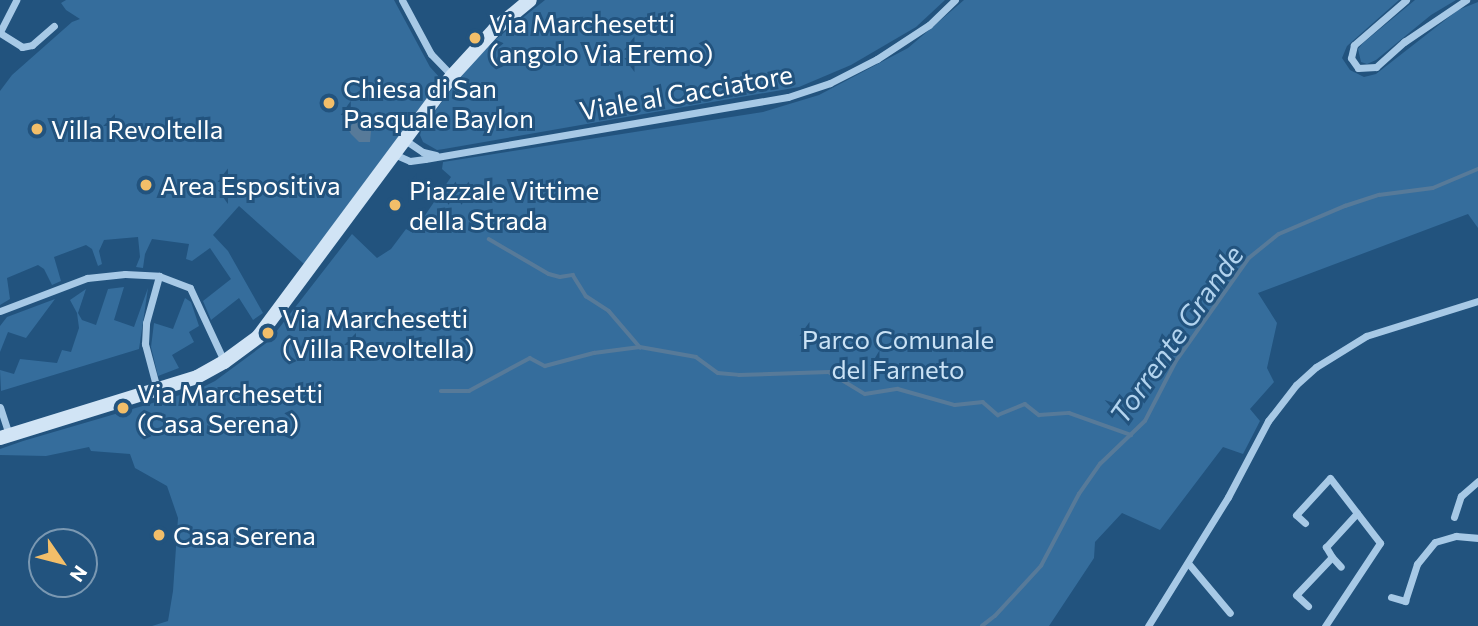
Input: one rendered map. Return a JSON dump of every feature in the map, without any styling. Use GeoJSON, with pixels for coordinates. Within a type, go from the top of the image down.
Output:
{"type":"FeatureCollection","features":[{"type":"Feature","properties":{"kind":"main road"},"geometry":{"type":"LineString","coordinates":[[4,436],[197,377],[224,362],[267,327],[452,76],[487,37],[530,0]]}},
{"type":"Feature","properties":{"kind":"street"},"geometry":{"type":"LineString","coordinates":[[16,0],[0,33],[22,47],[32,45],[54,26]]}},
{"type":"Feature","properties":{"kind":"street"},"geometry":{"type":"LineString","coordinates":[[402,0],[430,54],[452,76]]}},
{"type":"Feature","properties":{"kind":"street","name":"Viale al Cacciatore"},"geometry":{"type":"LineString","coordinates":[[440,156],[788,97],[830,83],[877,59],[929,25],[955,0]]}},
{"type":"Feature","properties":{"kind":"street"},"geometry":{"type":"LineString","coordinates":[[1406,0],[1354,45],[1351,58],[1358,68],[1376,67],[1404,42],[1466,0]]}},
{"type":"Feature","properties":{"kind":"street"},"geometry":{"type":"LineString","coordinates":[[405,140],[423,152],[440,156]]}},
{"type":"Feature","properties":{"kind":"street"},"geometry":{"type":"LineString","coordinates":[[394,154],[410,161],[440,156]]}},
{"type":"Feature","properties":{"kind":"street"},"geometry":{"type":"LineString","coordinates":[[2,312],[87,278],[114,274],[159,276],[190,288],[224,362]]}},
{"type":"Feature","properties":{"kind":"street"},"geometry":{"type":"LineString","coordinates":[[157,389],[145,344],[146,323],[159,276]]}},
{"type":"Feature","properties":{"kind":"street"},"geometry":{"type":"LineString","coordinates":[[1148,626],[1188,564],[1268,421],[1296,385],[1316,367],[1366,336],[1478,301]]}},
{"type":"Feature","properties":{"kind":"street"},"geometry":{"type":"LineString","coordinates":[[0,407],[4,436]]}},
{"type":"Feature","properties":{"kind":"street"},"geometry":{"type":"LineString","coordinates":[[1305,523],[1296,515],[1330,478],[1380,543],[1325,626]]}},
{"type":"Feature","properties":{"kind":"street"},"geometry":{"type":"LineString","coordinates":[[1454,517],[1461,496],[1478,481]]}},
{"type":"Feature","properties":{"kind":"street"},"geometry":{"type":"LineString","coordinates":[[1342,567],[1326,547],[1357,513]]}},
{"type":"Feature","properties":{"kind":"street"},"geometry":{"type":"LineString","coordinates":[[1391,597],[1405,601],[1417,564],[1434,542],[1456,536],[1478,538]]}},
{"type":"Feature","properties":{"kind":"street"},"geometry":{"type":"LineString","coordinates":[[1308,606],[1296,594],[1332,557]]}},
{"type":"Feature","properties":{"kind":"street"},"geometry":{"type":"LineString","coordinates":[[1188,564],[1230,613]]}},
{"type":"Feature","properties":{"kind":"green space"},"geometry":{"type":"Polygon","coordinates":[[[66,0],[394,0],[430,67],[441,79],[304,264],[239,206],[213,235],[228,251],[263,313],[253,320],[239,298],[211,320],[203,301],[231,279],[210,248],[192,261],[186,259],[189,244],[152,239],[145,254],[143,268],[136,267],[140,257],[138,237],[104,240],[99,251],[102,264],[98,266],[92,249],[86,245],[54,257],[61,281],[52,285],[44,269],[38,265],[7,278],[10,299],[0,305],[0,91],[12,75],[72,22],[80,19],[66,10],[61,3],[66,0]]]}},
{"type":"Feature","properties":{"kind":"green space"},"geometry":{"type":"Polygon","coordinates":[[[545,0],[945,0],[916,27],[851,65],[799,87],[444,149],[437,150],[423,142],[420,135],[422,128],[470,65],[496,39],[545,0]]]}},
{"type":"Feature","properties":{"kind":"green space","name":"Parco Comunale del Farneto"},"geometry":{"type":"Polygon","coordinates":[[[964,0],[1399,0],[1347,46],[1342,58],[1350,70],[1364,77],[1376,74],[1458,10],[1478,2],[1478,228],[1468,214],[1258,293],[1277,323],[1267,368],[1274,382],[1250,409],[1260,421],[1243,454],[1223,447],[1160,530],[1122,513],[1095,542],[1094,558],[1049,626],[152,626],[168,621],[173,591],[178,518],[167,486],[135,468],[130,454],[91,451],[89,447],[46,456],[0,455],[0,449],[23,441],[197,390],[215,381],[269,341],[352,234],[377,258],[391,249],[406,229],[413,233],[451,177],[442,169],[443,162],[763,112],[819,95],[908,48],[964,0]]]}},
{"type":"Feature","properties":{"kind":"green space"},"geometry":{"type":"Polygon","coordinates":[[[1415,0],[1456,0],[1431,15],[1376,60],[1367,64],[1361,62],[1358,49],[1363,43],[1415,0]]]}},
{"type":"Feature","properties":{"kind":"green space"},"geometry":{"type":"Polygon","coordinates":[[[124,287],[114,320],[134,327],[148,288],[139,349],[1,391],[0,370],[14,374],[20,359],[57,363],[62,350],[71,352],[79,328],[77,313],[70,300],[86,289],[78,313],[82,320],[96,325],[108,289],[124,287]]]}},
{"type":"Feature","properties":{"kind":"green space"},"geometry":{"type":"Polygon","coordinates":[[[185,298],[191,302],[199,326],[189,332],[194,342],[172,355],[179,368],[158,376],[151,347],[154,323],[173,329],[185,298]]]}},
{"type":"Feature","properties":{"kind":"green space"},"geometry":{"type":"Polygon","coordinates":[[[55,299],[26,338],[8,332],[0,352],[0,326],[7,317],[55,299]]]}},
{"type":"Feature","properties":{"kind":"shaded area"},"geometry":{"type":"Polygon","coordinates":[[[357,119],[371,131],[370,142],[359,142],[348,129],[357,119]]]}},
{"type":"Feature","properties":{"kind":"waterway","name":"Torrente Grande"},"geometry":{"type":"LineString","coordinates":[[982,626],[995,616],[1041,566],[1079,494],[1100,464],[1145,421],[1176,361],[1249,258],[1279,234],[1345,206],[1379,195],[1433,188],[1478,169]]}},
{"type":"Feature","properties":{"kind":"waterway"},"geometry":{"type":"LineString","coordinates":[[489,239],[549,274],[560,277],[573,275],[586,296],[609,311],[640,347],[696,357],[718,373],[739,375],[829,372],[865,394],[898,389],[955,405],[983,402],[998,415],[1025,404],[1039,415],[1069,413],[1131,435]]}},
{"type":"Feature","properties":{"kind":"waterway"},"geometry":{"type":"LineString","coordinates":[[441,391],[469,391],[530,358],[545,366],[594,353],[640,347]]}},
{"type":"Feature","properties":{"kind":"place","name":"Via Marchesetti (angolo Via Eremo)"},"geometry":{"type":"Point","coordinates":[475,38]}},
{"type":"Feature","properties":{"kind":"place","name":"Chiesa di San Pasquale Baylon"},"geometry":{"type":"Point","coordinates":[329,103]}},
{"type":"Feature","properties":{"kind":"place","name":"Villa Revoltella"},"geometry":{"type":"Point","coordinates":[37,129]}},
{"type":"Feature","properties":{"kind":"place","name":"Area Espositiva"},"geometry":{"type":"Point","coordinates":[146,185]}},
{"type":"Feature","properties":{"kind":"place","name":"Piazzale Vittime della Strada"},"geometry":{"type":"Point","coordinates":[395,205]}},
{"type":"Feature","properties":{"kind":"place","name":"Via Marchesetti (Villa Revoltella)"},"geometry":{"type":"Point","coordinates":[268,333]}},
{"type":"Feature","properties":{"kind":"place","name":"Via Marchesetti (Casa Serena)"},"geometry":{"type":"Point","coordinates":[123,408]}},
{"type":"Feature","properties":{"kind":"place","name":"Casa Serena"},"geometry":{"type":"Point","coordinates":[159,535]}}]}
